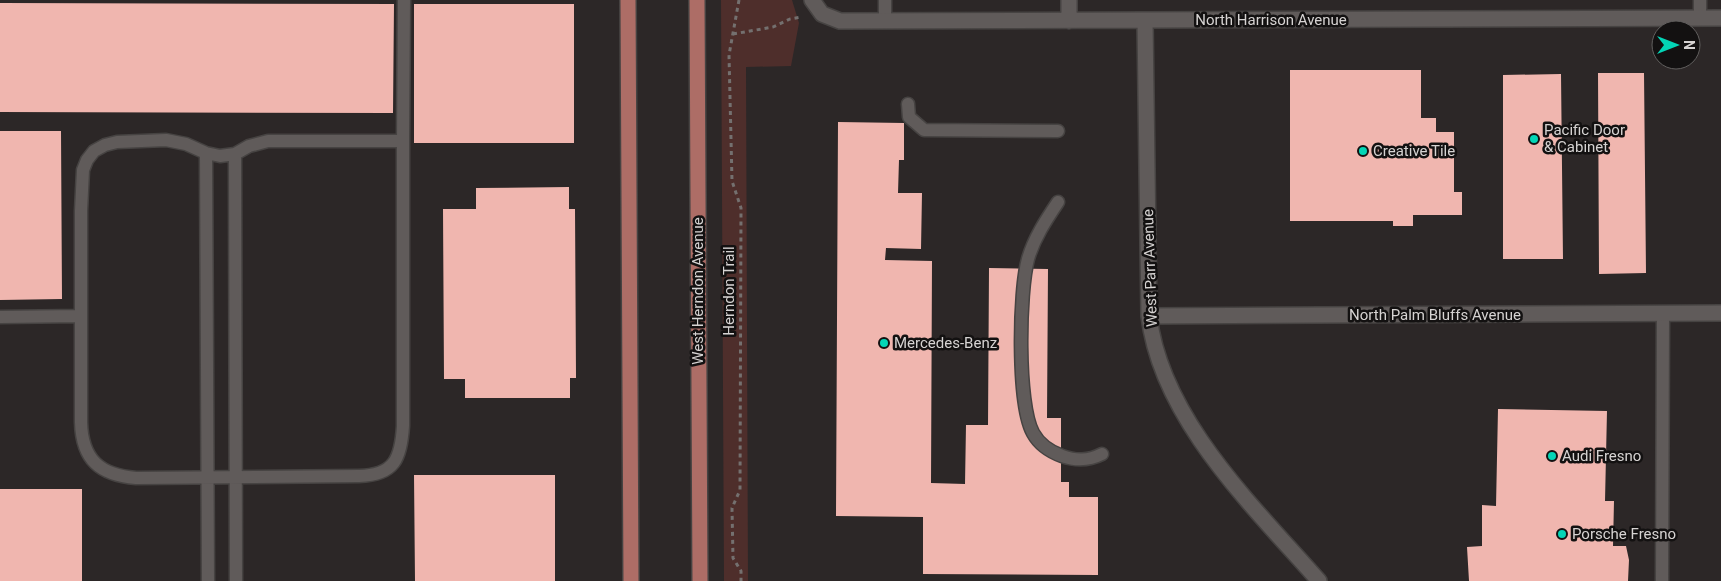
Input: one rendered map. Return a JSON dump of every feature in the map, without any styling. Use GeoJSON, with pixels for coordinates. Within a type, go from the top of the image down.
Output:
{"type":"FeatureCollection","features":[{"type":"Feature","properties":{"kind":"main road"},"geometry":{"type":"LineString","coordinates":[[628,0],[631,581]]}},
{"type":"Feature","properties":{"kind":"main road","name":"West Herndon Avenue"},"geometry":{"type":"LineString","coordinates":[[697,0],[700,581]]}},
{"type":"Feature","properties":{"kind":"street"},"geometry":{"type":"LineString","coordinates":[[812,0],[822,14]]}},
{"type":"Feature","properties":{"kind":"street"},"geometry":{"type":"LineString","coordinates":[[1069,0],[1069,21]]}},
{"type":"Feature","properties":{"kind":"street","name":"North Harrison Avenue"},"geometry":{"type":"LineString","coordinates":[[822,14],[840,21],[1721,18]]}},
{"type":"Feature","properties":{"kind":"street","name":"West Parr Avenue"},"geometry":{"type":"LineString","coordinates":[[1145,21],[1150,316],[1151,332],[1162,370],[1187,420],[1243,493],[1319,581]]}},
{"type":"Feature","properties":{"kind":"street","name":"North Palm Bluffs Avenue"},"geometry":{"type":"LineString","coordinates":[[1150,316],[1721,313]]}},
{"type":"Feature","properties":{"kind":"lane"},"geometry":{"type":"LineString","coordinates":[[403,141],[268,141],[249,146],[235,154],[220,156],[206,153],[186,144],[166,140],[116,142],[94,151],[87,160],[81,183],[80,316],[82,436],[86,450],[98,467],[116,477],[235,479],[373,476],[393,465],[399,456],[403,426],[404,0]]}},
{"type":"Feature","properties":{"kind":"lane"},"geometry":{"type":"LineString","coordinates":[[884,0],[884,21]]}},
{"type":"Feature","properties":{"kind":"lane"},"geometry":{"type":"LineString","coordinates":[[1700,0],[1700,18]]}},
{"type":"Feature","properties":{"kind":"lane"},"geometry":{"type":"LineString","coordinates":[[908,104],[909,117],[924,130],[1058,131]]}},
{"type":"Feature","properties":{"kind":"lane"},"geometry":{"type":"LineString","coordinates":[[206,153],[208,581]]}},
{"type":"Feature","properties":{"kind":"lane"},"geometry":{"type":"LineString","coordinates":[[235,154],[236,581]]}},
{"type":"Feature","properties":{"kind":"lane"},"geometry":{"type":"LineString","coordinates":[[1058,202],[1040,230],[1028,260],[1021,343],[1023,399],[1033,433],[1050,452],[1072,460],[1092,459],[1102,454]]}},
{"type":"Feature","properties":{"kind":"lane"},"geometry":{"type":"LineString","coordinates":[[1662,581],[1663,314]]}},
{"type":"Feature","properties":{"kind":"lane"},"geometry":{"type":"LineString","coordinates":[[0,316],[80,316]]}},
{"type":"Feature","properties":{"kind":"path","name":"Herndon Trail"},"geometry":{"type":"LineString","coordinates":[[739,0],[730,55],[732,181],[741,208],[740,490],[732,508],[733,558],[741,571],[741,581]]}},
{"type":"Feature","properties":{"kind":"path"},"geometry":{"type":"LineString","coordinates":[[733,34],[774,27],[790,19],[822,14]]}},
{"type":"Feature","properties":{"kind":"shaded area"},"geometry":{"type":"Polygon","coordinates":[[[721,0],[792,0],[799,23],[791,66],[746,67],[748,581],[724,581],[721,0]]]}},
{"type":"Feature","properties":{"kind":"building"},"geometry":{"type":"Polygon","coordinates":[[[0,3],[394,4],[393,113],[0,112],[0,3]]]}},
{"type":"Feature","properties":{"kind":"building"},"geometry":{"type":"Polygon","coordinates":[[[414,4],[574,4],[574,143],[414,143],[414,4]]]}},
{"type":"Feature","properties":{"kind":"building"},"geometry":{"type":"Polygon","coordinates":[[[1290,70],[1421,70],[1421,118],[1436,118],[1436,132],[1454,132],[1454,192],[1462,192],[1462,215],[1413,215],[1413,226],[1393,226],[1393,221],[1290,221],[1290,70]]]}},
{"type":"Feature","properties":{"kind":"building"},"geometry":{"type":"Polygon","coordinates":[[[1598,73],[1644,73],[1646,273],[1599,274],[1598,73]]]}},
{"type":"Feature","properties":{"kind":"building"},"geometry":{"type":"Polygon","coordinates":[[[1561,74],[1563,259],[1503,259],[1503,75],[1561,74]]]}},
{"type":"Feature","properties":{"kind":"building","name":"Mercedes-Benz"},"geometry":{"type":"Polygon","coordinates":[[[838,122],[904,123],[904,160],[899,160],[898,193],[922,193],[921,249],[886,248],[885,260],[932,261],[931,483],[965,484],[966,425],[988,425],[989,268],[1048,269],[1047,418],[1061,418],[1061,482],[1069,482],[1069,497],[1098,497],[1098,575],[923,574],[923,517],[836,516],[838,122]]]}},
{"type":"Feature","properties":{"kind":"building"},"geometry":{"type":"Polygon","coordinates":[[[0,131],[61,131],[62,299],[0,300],[0,131]]]}},
{"type":"Feature","properties":{"kind":"building"},"geometry":{"type":"Polygon","coordinates":[[[569,187],[569,209],[575,209],[576,376],[576,378],[570,378],[570,398],[465,398],[465,379],[444,379],[443,209],[476,209],[476,188],[569,187]]]}},
{"type":"Feature","properties":{"kind":"building","name":"Audi Fresno"},"geometry":{"type":"Polygon","coordinates":[[[1498,409],[1607,411],[1605,501],[1614,501],[1613,546],[1626,546],[1629,560],[1628,581],[1469,581],[1467,547],[1482,546],[1482,505],[1496,506],[1498,409]]]}},
{"type":"Feature","properties":{"kind":"building"},"geometry":{"type":"Polygon","coordinates":[[[414,475],[555,475],[555,581],[415,581],[414,475]]]}},
{"type":"Feature","properties":{"kind":"building"},"geometry":{"type":"Polygon","coordinates":[[[0,489],[82,489],[82,581],[0,581],[0,489]]]}},
{"type":"Feature","properties":{"kind":"place","name":"Pacific Door & Cabinet"},"geometry":{"type":"Point","coordinates":[1534,139]}},
{"type":"Feature","properties":{"kind":"place","name":"Creative Tile"},"geometry":{"type":"Point","coordinates":[1363,151]}},
{"type":"Feature","properties":{"kind":"place","name":"Mercedes-Benz"},"geometry":{"type":"Point","coordinates":[884,343]}},
{"type":"Feature","properties":{"kind":"place","name":"Audi Fresno"},"geometry":{"type":"Point","coordinates":[1552,456]}},
{"type":"Feature","properties":{"kind":"place","name":"Porsche Fresno"},"geometry":{"type":"Point","coordinates":[1562,534]}}]}
